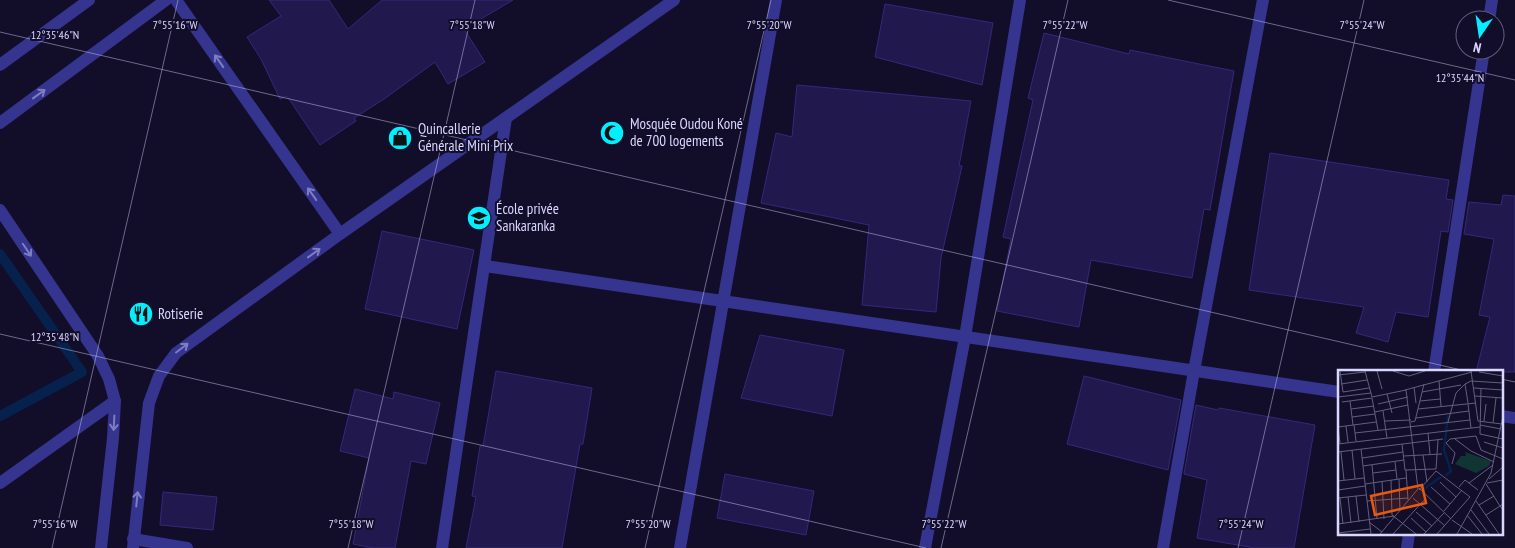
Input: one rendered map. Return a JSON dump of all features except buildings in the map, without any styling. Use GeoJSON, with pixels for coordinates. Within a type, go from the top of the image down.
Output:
{"type":"FeatureCollection","features":[{"type":"Feature","properties":{"kind":"street"},"geometry":{"type":"LineString","coordinates":[[0,65],[89,0]]}},
{"type":"Feature","properties":{"kind":"street"},"geometry":{"type":"LineString","coordinates":[[0,123],[166,0]]}},
{"type":"Feature","properties":{"kind":"street"},"geometry":{"type":"LineString","coordinates":[[176,0],[340,234]]}},
{"type":"Feature","properties":{"kind":"street"},"geometry":{"type":"LineString","coordinates":[[187,548],[133,543],[149,404],[159,376],[176,353],[340,234],[674,0]]}},
{"type":"Feature","properties":{"kind":"street"},"geometry":{"type":"LineString","coordinates":[[680,548],[776,0]]}},
{"type":"Feature","properties":{"kind":"street"},"geometry":{"type":"LineString","coordinates":[[925,548],[965,337],[1020,0]]}},
{"type":"Feature","properties":{"kind":"street"},"geometry":{"type":"LineString","coordinates":[[1163,548],[1263,0]]}},
{"type":"Feature","properties":{"kind":"street"},"geometry":{"type":"LineString","coordinates":[[1434,370],[1482,60]]}},
{"type":"Feature","properties":{"kind":"street"},"geometry":{"type":"LineString","coordinates":[[442,548],[506,118]]}},
{"type":"Feature","properties":{"kind":"street"},"geometry":{"type":"LineString","coordinates":[[0,210],[98,356],[110,379],[115,401],[114,438],[101,548]]}},
{"type":"Feature","properties":{"kind":"street"},"geometry":{"type":"LineString","coordinates":[[484,266],[1338,392]]}},
{"type":"Feature","properties":{"kind":"street"},"geometry":{"type":"LineString","coordinates":[[0,483],[115,401]]}},
{"type":"Feature","properties":{"kind":"street"},"geometry":{"type":"LineString","coordinates":[[1502,416],[1515,418]]}},
{"type":"Feature","properties":{"kind":"waterway"},"geometry":{"type":"LineString","coordinates":[[0,254],[82,372],[0,416]]}},
{"type":"Feature","properties":{"kind":"place","name":"Mosquée Oudou Koné de 700 logements"},"geometry":{"type":"Point","coordinates":[612,133]}},
{"type":"Feature","properties":{"kind":"place","name":"Quincallerie Générale Mini Prix"},"geometry":{"type":"Point","coordinates":[400,138]}},
{"type":"Feature","properties":{"kind":"place","name":"École privée Sankaranka"},"geometry":{"type":"Point","coordinates":[479,218]}},
{"type":"Feature","properties":{"kind":"place","name":"Rotiserie"},"geometry":{"type":"Point","coordinates":[141,314]}}]}
